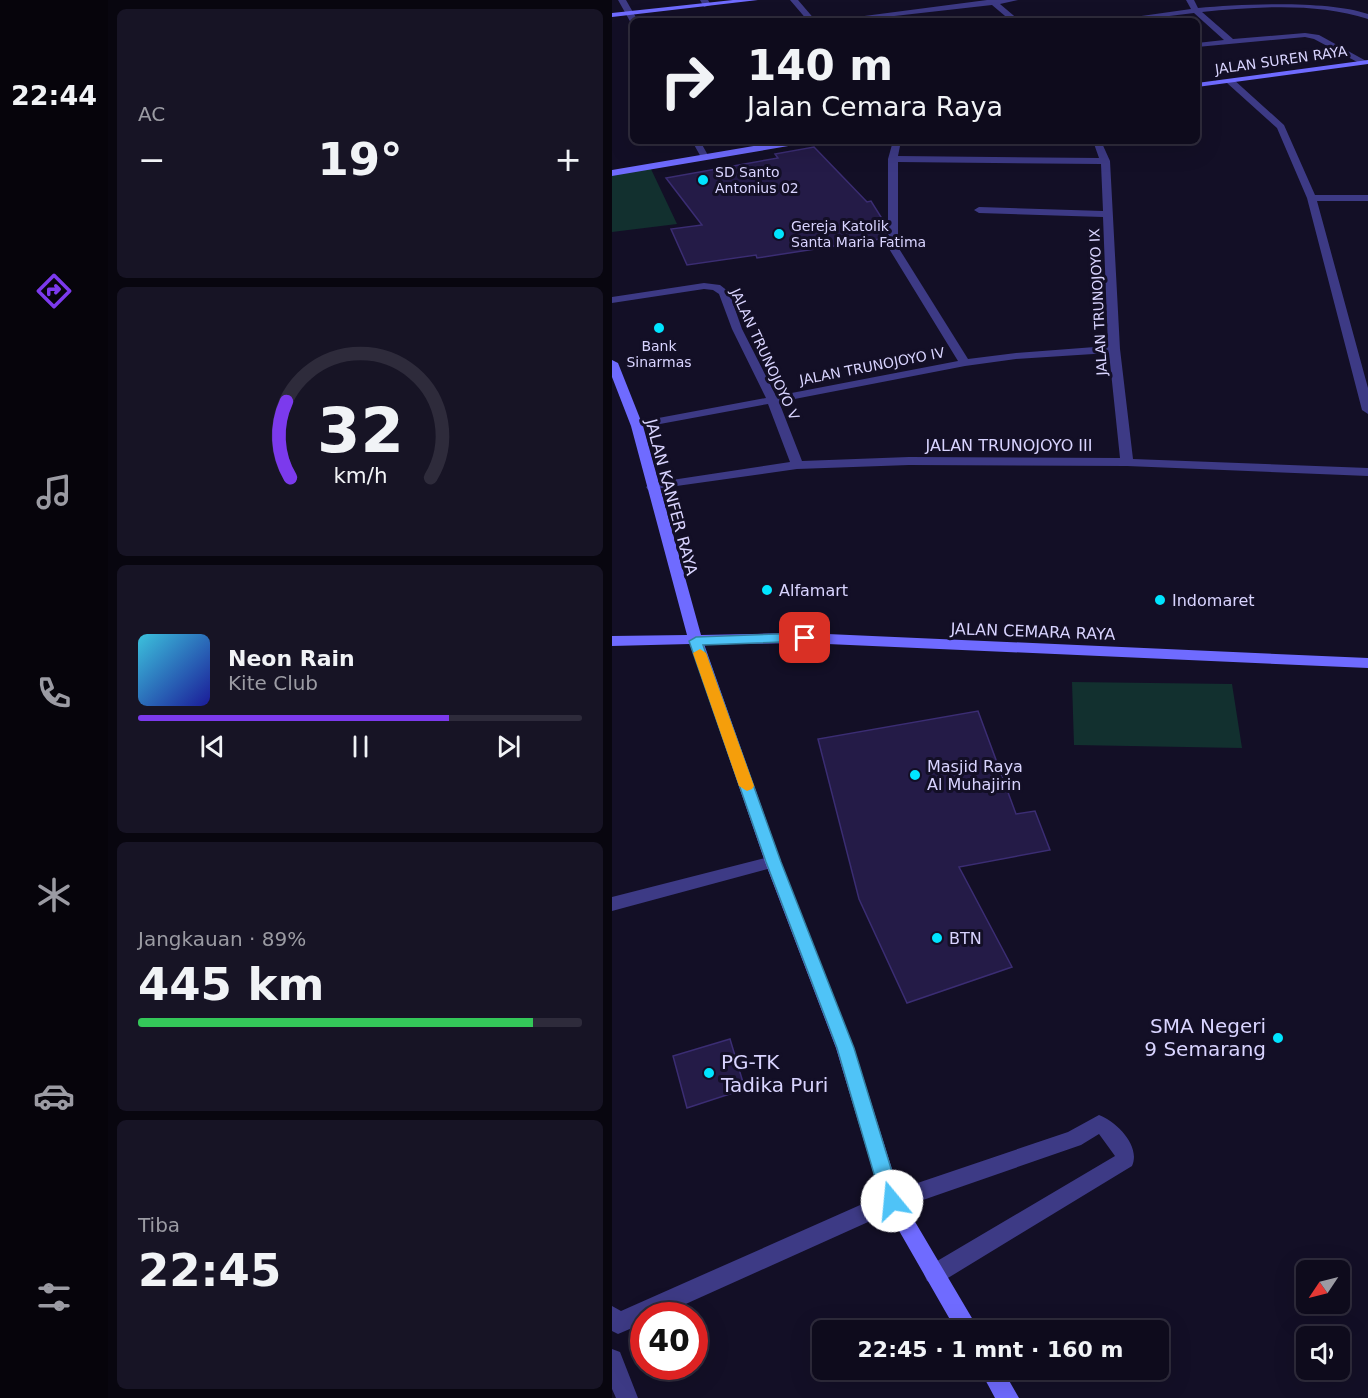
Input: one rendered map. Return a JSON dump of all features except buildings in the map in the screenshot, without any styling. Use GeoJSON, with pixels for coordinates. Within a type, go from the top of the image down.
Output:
{"type":"FeatureCollection","features":[{"type":"Feature","properties":{"kind":"street"},"geometry":{"type":"LineString","coordinates":[[622,0],[632,17]]}},
{"type":"Feature","properties":{"kind":"street"},"geometry":{"type":"LineString","coordinates":[[612,15],[632,17],[705,3],[754,0]]}},
{"type":"Feature","properties":{"kind":"street"},"geometry":{"type":"LineString","coordinates":[[794,0],[809,18]]}},
{"type":"Feature","properties":{"kind":"street"},"geometry":{"type":"LineString","coordinates":[[854,18],[1014,0]]}},
{"type":"Feature","properties":{"kind":"street"},"geometry":{"type":"LineString","coordinates":[[1190,0],[1196,11],[1231,42]]}},
{"type":"Feature","properties":{"kind":"street"},"geometry":{"type":"LineString","coordinates":[[1223,0],[1230,8]]}},
{"type":"Feature","properties":{"kind":"street"},"geometry":{"type":"LineString","coordinates":[[993,1],[1013,18]]}},
{"type":"Feature","properties":{"kind":"street"},"geometry":{"type":"LineString","coordinates":[[1136,18],[1230,8],[1320,8],[1353,11],[1368,17]]}},
{"type":"Feature","properties":{"kind":"street"},"geometry":{"type":"LineString","coordinates":[[1200,45],[1311,35],[1366,62]]}},
{"type":"Feature","properties":{"kind":"street","name":"JALAN SUREN RAYA"},"geometry":{"type":"LineString","coordinates":[[1200,85],[1366,62]]}},
{"type":"Feature","properties":{"kind":"street"},"geometry":{"type":"LineString","coordinates":[[1230,81],[1281,127],[1312,198],[1368,410]]}},
{"type":"Feature","properties":{"kind":"street"},"geometry":{"type":"LineString","coordinates":[[698,144],[705,157]]}},
{"type":"Feature","properties":{"kind":"street"},"geometry":{"type":"LineString","coordinates":[[612,173],[781,144]]}},
{"type":"Feature","properties":{"kind":"street"},"geometry":{"type":"LineString","coordinates":[[896,144],[893,159],[893,248],[964,363]]}},
{"type":"Feature","properties":{"kind":"street","name":"JALAN TRUNOJOYO IX"},"geometry":{"type":"LineString","coordinates":[[1098,144],[1105,161],[1114,349],[1127,462]]}},
{"type":"Feature","properties":{"kind":"street"},"geometry":{"type":"LineString","coordinates":[[893,159],[1105,161]]}},
{"type":"Feature","properties":{"kind":"street"},"geometry":{"type":"LineString","coordinates":[[1312,198],[1368,198]]}},
{"type":"Feature","properties":{"kind":"street"},"geometry":{"type":"LineString","coordinates":[[979,210],[1109,214]]}},
{"type":"Feature","properties":{"kind":"street","name":"JALAN TRUNOJOYO V"},"geometry":{"type":"LineString","coordinates":[[612,300],[704,286],[716,287],[724,292],[737,328],[772,399],[797,465]]}},
{"type":"Feature","properties":{"kind":"street","name":"JALAN TRUNOJOYO IV"},"geometry":{"type":"LineString","coordinates":[[637,426],[964,363],[1016,356],[1114,349]]}},
{"type":"Feature","properties":{"kind":"street","name":"JALAN KANFER RAYA"},"geometry":{"type":"LineString","coordinates":[[612,363],[637,426],[651,487],[696,641],[774,862],[845,1048],[892,1201],[962,1320]]}},
{"type":"Feature","properties":{"kind":"street","name":"JALAN TRUNOJOYO III"},"geometry":{"type":"LineString","coordinates":[[651,487],[797,465],[909,461],[1127,462],[1368,472]]}},
{"type":"Feature","properties":{"kind":"street","name":"JALAN CEMARA RAYA"},"geometry":{"type":"LineString","coordinates":[[612,641],[805,638],[1368,663]]}},
{"type":"Feature","properties":{"kind":"street"},"geometry":{"type":"LineString","coordinates":[[612,904],[774,862]]}},
{"type":"Feature","properties":{"kind":"street"},"geometry":{"type":"LineString","coordinates":[[614,1325],[892,1201],[1074,1139],[1099,1124],[1106,1128],[1126,1154],[1125,1160],[935,1274]]}},
{"type":"Feature","properties":{"kind":"street"},"geometry":{"type":"LineString","coordinates":[[612,1360],[627,1398]]}},
{"type":"Feature","properties":{"kind":"street"},"geometry":{"type":"LineString","coordinates":[[997,1380],[1008,1398]]}},
{"type":"Feature","properties":{"kind":"green space"},"geometry":{"type":"Polygon","coordinates":[[[650,167],[677,224],[612,232],[612,174],[650,167]]]}},
{"type":"Feature","properties":{"kind":"green space"},"geometry":{"type":"Polygon","coordinates":[[[1072,682],[1232,684],[1242,748],[1074,745],[1072,682]]]}},
{"type":"Feature","properties":{"kind":"slow traffic"},"geometry":{"type":"LineString","coordinates":[[700,653],[747,786]]}},
{"type":"Feature","properties":{"kind":"place","name":"SD Santo Antonius 02"},"geometry":{"type":"Point","coordinates":[703,180]}},
{"type":"Feature","properties":{"kind":"place","name":"Gereja Katolik Santa Maria Fatima"},"geometry":{"type":"Point","coordinates":[779,234]}},
{"type":"Feature","properties":{"kind":"place","name":"Bank Sinarmas"},"geometry":{"type":"Point","coordinates":[659,328]}},
{"type":"Feature","properties":{"kind":"place","name":"Alfamart"},"geometry":{"type":"Point","coordinates":[767,590]}},
{"type":"Feature","properties":{"kind":"place","name":"Indomaret"},"geometry":{"type":"Point","coordinates":[1160,600]}},
{"type":"Feature","properties":{"kind":"place","name":"Masjid Raya Al Muhajirin"},"geometry":{"type":"Point","coordinates":[915,775]}},
{"type":"Feature","properties":{"kind":"place","name":"BTN"},"geometry":{"type":"Point","coordinates":[937,938]}},
{"type":"Feature","properties":{"kind":"place","name":"SMA Negeri 9 Semarang"},"geometry":{"type":"Point","coordinates":[1278,1038]}},
{"type":"Feature","properties":{"kind":"place","name":"PG-TK Tadika Puri"},"geometry":{"type":"Point","coordinates":[709,1073]}},
{"type":"Feature","properties":{"kind":"route"},"geometry":{"type":"LineString","coordinates":[[805,638],[696,641],[774,862],[845,1048],[892,1201]]}}]}
